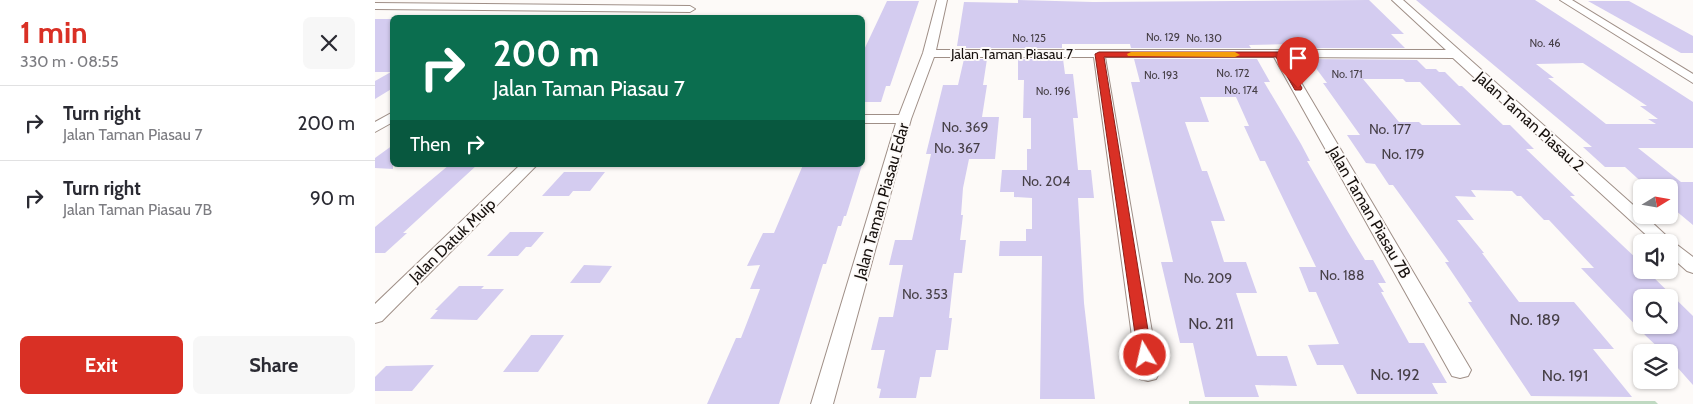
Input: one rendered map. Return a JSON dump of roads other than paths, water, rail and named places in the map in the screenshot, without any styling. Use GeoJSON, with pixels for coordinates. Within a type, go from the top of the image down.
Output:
{"type":"FeatureCollection","features":[{"type":"Feature","properties":{"kind":"street"},"geometry":{"type":"LineString","coordinates":[[440,7],[453,0]]}},
{"type":"Feature","properties":{"kind":"street"},"geometry":{"type":"LineString","coordinates":[[684,15],[699,0]]}},
{"type":"Feature","properties":{"kind":"street","name":"Jalan Taman Piasau Edar"},"geometry":{"type":"LineString","coordinates":[[822,404],[904,119],[929,53],[942,0]]}},
{"type":"Feature","properties":{"kind":"street","name":"Jalan Taman Piasau 2"},"geometry":{"type":"LineString","coordinates":[[1397,0],[1655,234]]}},
{"type":"Feature","properties":{"kind":"street"},"geometry":{"type":"LineString","coordinates":[[1565,0],[1693,80]]}},
{"type":"Feature","properties":{"kind":"street"},"geometry":{"type":"LineString","coordinates":[[375,6],[690,9]]}},
{"type":"Feature","properties":{"kind":"street"},"geometry":{"type":"LineString","coordinates":[[538,15],[548,8]]}},
{"type":"Feature","properties":{"kind":"street","name":"Jalan Taman Piasau 7"},"geometry":{"type":"LineString","coordinates":[[929,53],[1457,54]]}},
{"type":"Feature","properties":{"kind":"street"},"geometry":{"type":"LineString","coordinates":[[1099,54],[1148,373]]}},
{"type":"Feature","properties":{"kind":"street","name":"Jalan Taman Piasau 7B"},"geometry":{"type":"LineString","coordinates":[[1279,55],[1460,370]]}},
{"type":"Feature","properties":{"kind":"street"},"geometry":{"type":"LineString","coordinates":[[375,128],[390,118]]}},
{"type":"Feature","properties":{"kind":"street"},"geometry":{"type":"LineString","coordinates":[[865,119],[904,119]]}},
{"type":"Feature","properties":{"kind":"street","name":"Jalan Datuk Muip"},"geometry":{"type":"LineString","coordinates":[[375,316],[527,167]]}},
{"type":"Feature","properties":{"kind":"street"},"geometry":{"type":"LineString","coordinates":[[1678,254],[1693,268]]}}]}
